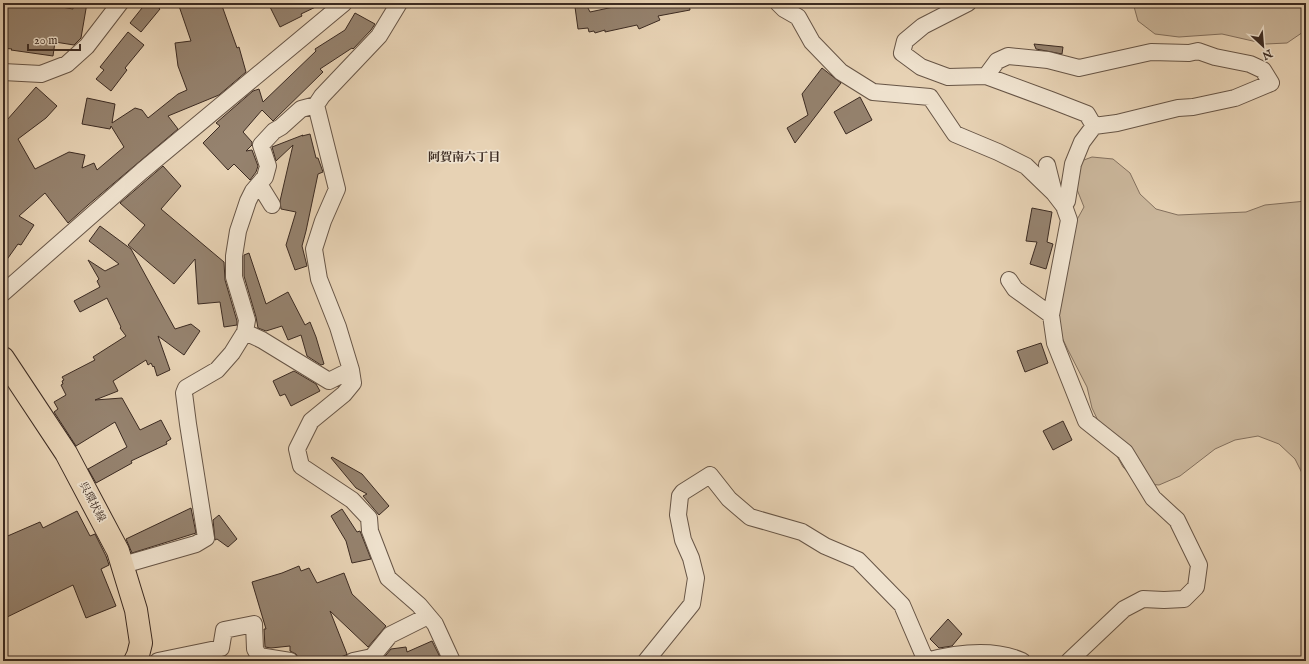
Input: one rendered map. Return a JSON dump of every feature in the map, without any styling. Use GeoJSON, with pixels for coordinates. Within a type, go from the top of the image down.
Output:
{"type":"FeatureCollection","features":[{"type":"Feature","properties":{"kind":"main road","name":"呉環状線"},"geometry":{"type":"LineString","coordinates":[[3,358],[66,453],[118,551],[136,610],[141,643],[135,661]]}},
{"type":"Feature","properties":{"kind":"street"},"geometry":{"type":"LineString","coordinates":[[3,72],[41,74],[67,64],[87,46],[120,3]]}},
{"type":"Feature","properties":{"kind":"street"},"geometry":{"type":"LineString","coordinates":[[3,293],[142,172],[344,3]]}},
{"type":"Feature","properties":{"kind":"street"},"geometry":{"type":"LineString","coordinates":[[123,565],[196,544],[206,538],[184,393],[186,388],[217,370],[232,353],[245,332],[247,320],[234,277],[234,256],[238,231],[246,207],[253,191],[265,177],[268,166],[261,145],[274,131],[281,127],[300,109],[316,105],[322,96],[379,36],[399,3]]}},
{"type":"Feature","properties":{"kind":"street"},"geometry":{"type":"LineString","coordinates":[[778,3],[784,9],[798,17],[812,42],[841,72],[873,92],[930,97],[955,134],[998,152],[1026,166],[1059,200],[1067,201],[1073,164],[1082,142],[1094,126],[1117,123],[1178,108],[1193,107],[1235,98],[1271,83],[1263,70],[1250,64],[1215,57],[1198,51],[1189,53],[1151,52],[1079,68],[1048,60],[1008,56],[997,61],[986,76]]}},
{"type":"Feature","properties":{"kind":"street"},"geometry":{"type":"LineString","coordinates":[[968,3],[923,26],[905,41],[902,53],[921,67],[948,77],[986,76],[1087,114],[1094,126]]}},
{"type":"Feature","properties":{"kind":"street"},"geometry":{"type":"LineString","coordinates":[[316,105],[337,189],[323,221],[314,249],[319,279],[338,327],[351,370],[353,383],[344,394],[311,421],[297,449],[302,466],[352,500],[369,518],[370,531],[388,578],[419,605],[435,624],[452,661]]}},
{"type":"Feature","properties":{"kind":"street"},"geometry":{"type":"LineString","coordinates":[[1047,165],[1059,200],[1069,220],[1051,315],[1055,344],[1086,421],[1125,452],[1153,498],[1177,520],[1199,565],[1196,587],[1184,599],[1143,599],[1124,609],[1069,661]]}},
{"type":"Feature","properties":{"kind":"street"},"geometry":{"type":"LineString","coordinates":[[259,184],[272,205]]}},
{"type":"Feature","properties":{"kind":"street"},"geometry":{"type":"LineString","coordinates":[[1009,280],[1015,290],[1051,315]]}},
{"type":"Feature","properties":{"kind":"street"},"geometry":{"type":"LineString","coordinates":[[245,332],[262,340],[329,381],[351,370]]}},
{"type":"Feature","properties":{"kind":"street"},"geometry":{"type":"LineString","coordinates":[[646,661],[692,604],[696,578],[691,558],[683,540],[678,515],[680,496],[710,475],[730,499],[750,517],[802,532],[825,546],[858,560],[902,605],[926,661],[948,655],[979,654],[1010,656],[1022,661]]}},
{"type":"Feature","properties":{"kind":"street"},"geometry":{"type":"LineString","coordinates":[[353,661],[372,657],[390,635],[428,616]]}},
{"type":"Feature","properties":{"kind":"street"},"geometry":{"type":"LineString","coordinates":[[158,661],[221,648],[224,630],[254,624],[255,649],[259,656],[290,661]]}},
{"type":"Feature","properties":{"kind":"shaded area"},"geometry":{"type":"Polygon","coordinates":[[[1133,3],[1306,3],[1306,30],[1287,43],[1266,44],[1222,34],[1179,37],[1155,34],[1138,21],[1133,3]]]}},
{"type":"Feature","properties":{"kind":"shaded area"},"geometry":{"type":"Polygon","coordinates":[[[1092,157],[1113,159],[1130,173],[1140,194],[1156,209],[1178,215],[1246,212],[1265,205],[1306,201],[1306,481],[1295,459],[1279,444],[1258,436],[1235,440],[1215,449],[1180,476],[1159,485],[1138,483],[1123,467],[1092,408],[1087,387],[1058,329],[1056,307],[1074,225],[1084,207],[1076,187],[1073,164],[1092,157]]]}},
{"type":"Feature","properties":{"kind":"building"},"geometry":{"type":"Polygon","coordinates":[[[3,3],[39,3],[73,9],[73,3],[87,3],[81,38],[74,45],[55,42],[53,56],[3,48],[3,3]]]}},
{"type":"Feature","properties":{"kind":"building"},"geometry":{"type":"Polygon","coordinates":[[[146,3],[153,3],[160,9],[141,32],[130,23],[146,3]]]}},
{"type":"Feature","properties":{"kind":"building"},"geometry":{"type":"Polygon","coordinates":[[[188,3],[221,3],[237,48],[239,47],[246,72],[219,95],[168,116],[178,129],[68,223],[45,193],[19,216],[34,225],[21,245],[18,244],[3,265],[3,114],[7,120],[36,87],[57,106],[46,118],[18,139],[35,169],[69,152],[85,155],[82,168],[94,163],[97,170],[124,147],[111,126],[110,129],[82,124],[87,98],[115,104],[112,123],[135,108],[142,110],[148,118],[178,94],[187,90],[178,66],[175,43],[191,41],[179,6],[188,3]]]}},
{"type":"Feature","properties":{"kind":"building"},"geometry":{"type":"Polygon","coordinates":[[[268,3],[324,3],[301,14],[302,16],[280,27],[268,3]]]}},
{"type":"Feature","properties":{"kind":"building"},"geometry":{"type":"Polygon","coordinates":[[[632,3],[689,3],[690,10],[658,16],[660,20],[639,29],[637,25],[595,33],[594,31],[589,32],[588,28],[578,29],[575,7],[587,6],[590,12],[632,3]]]}},
{"type":"Feature","properties":{"kind":"building"},"geometry":{"type":"Polygon","coordinates":[[[355,13],[375,24],[371,30],[353,49],[352,48],[320,69],[323,72],[273,121],[262,110],[243,132],[252,142],[252,145],[246,151],[252,150],[258,166],[256,172],[250,180],[234,164],[228,170],[203,143],[220,126],[216,123],[253,91],[259,89],[263,102],[316,51],[315,49],[345,30],[355,13]]]}},
{"type":"Feature","properties":{"kind":"building"},"geometry":{"type":"Polygon","coordinates":[[[128,32],[144,45],[125,68],[127,70],[111,91],[96,79],[104,70],[100,67],[128,32]]]}},
{"type":"Feature","properties":{"kind":"building"},"geometry":{"type":"Polygon","coordinates":[[[1034,44],[1063,47],[1062,54],[1036,49],[1034,44]]]}},
{"type":"Feature","properties":{"kind":"building"},"geometry":{"type":"Polygon","coordinates":[[[822,68],[841,83],[795,143],[787,128],[808,115],[802,94],[822,68]]]}},
{"type":"Feature","properties":{"kind":"building"},"geometry":{"type":"Polygon","coordinates":[[[860,97],[872,120],[846,134],[834,112],[860,97]]]}},
{"type":"Feature","properties":{"kind":"building"},"geometry":{"type":"Polygon","coordinates":[[[310,134],[316,158],[318,158],[323,172],[318,174],[302,246],[307,266],[295,270],[286,245],[296,212],[281,209],[280,201],[293,145],[276,161],[272,147],[303,135],[302,136],[310,134]]]}},
{"type":"Feature","properties":{"kind":"building"},"geometry":{"type":"Polygon","coordinates":[[[163,166],[181,186],[161,209],[224,262],[225,280],[237,325],[224,327],[220,302],[198,304],[195,259],[174,284],[128,245],[145,225],[120,203],[163,166]]]}},
{"type":"Feature","properties":{"kind":"building"},"geometry":{"type":"Polygon","coordinates":[[[1032,208],[1052,212],[1047,242],[1053,244],[1046,269],[1030,264],[1037,242],[1026,241],[1032,208]]]}},
{"type":"Feature","properties":{"kind":"building"},"geometry":{"type":"Polygon","coordinates":[[[100,226],[131,249],[175,329],[191,324],[200,331],[184,355],[158,336],[170,370],[157,376],[154,366],[153,367],[151,363],[148,365],[146,360],[113,381],[118,391],[95,400],[122,398],[140,430],[161,420],[171,439],[166,442],[167,444],[131,461],[132,463],[96,483],[88,469],[127,447],[115,422],[76,446],[54,412],[58,409],[54,402],[66,395],[61,385],[63,384],[62,381],[64,380],[62,377],[95,360],[93,357],[126,336],[120,328],[121,327],[107,298],[80,312],[74,301],[100,287],[97,281],[99,279],[88,260],[105,271],[119,264],[89,241],[100,226]]]}},
{"type":"Feature","properties":{"kind":"building"},"geometry":{"type":"Polygon","coordinates":[[[249,253],[266,304],[288,292],[305,325],[310,322],[324,364],[321,365],[307,356],[301,335],[288,340],[282,326],[266,331],[258,328],[244,276],[244,255],[249,253]]]}},
{"type":"Feature","properties":{"kind":"building"},"geometry":{"type":"Polygon","coordinates":[[[1041,343],[1048,363],[1025,372],[1017,351],[1041,343]]]}},
{"type":"Feature","properties":{"kind":"building"},"geometry":{"type":"Polygon","coordinates":[[[294,371],[316,384],[320,391],[291,406],[285,394],[280,396],[273,381],[294,371]]]}},
{"type":"Feature","properties":{"kind":"building"},"geometry":{"type":"Polygon","coordinates":[[[1063,421],[1072,440],[1053,450],[1043,431],[1063,421]]]}},
{"type":"Feature","properties":{"kind":"building"},"geometry":{"type":"Polygon","coordinates":[[[332,457],[362,474],[389,506],[379,515],[363,496],[367,494],[356,488],[331,458],[332,457]]]}},
{"type":"Feature","properties":{"kind":"building"},"geometry":{"type":"Polygon","coordinates":[[[191,508],[196,533],[132,553],[126,539],[191,508]]]}},
{"type":"Feature","properties":{"kind":"building"},"geometry":{"type":"Polygon","coordinates":[[[342,509],[357,532],[360,531],[371,559],[352,563],[346,541],[331,516],[342,509]]]}},
{"type":"Feature","properties":{"kind":"building"},"geometry":{"type":"Polygon","coordinates":[[[77,511],[90,536],[95,534],[106,556],[109,565],[101,569],[116,606],[86,618],[73,585],[3,619],[3,538],[40,522],[43,528],[77,511]]]}},
{"type":"Feature","properties":{"kind":"building"},"geometry":{"type":"Polygon","coordinates":[[[219,515],[237,539],[228,547],[217,539],[215,540],[213,520],[219,515]]]}},
{"type":"Feature","properties":{"kind":"building"},"geometry":{"type":"Polygon","coordinates":[[[299,566],[301,571],[309,568],[317,583],[344,573],[352,594],[386,626],[368,647],[330,611],[347,654],[346,655],[338,658],[299,660],[296,654],[290,651],[290,646],[271,648],[265,647],[264,629],[266,629],[252,582],[299,566]]]}},
{"type":"Feature","properties":{"kind":"building"},"geometry":{"type":"Polygon","coordinates":[[[948,619],[962,634],[952,646],[939,648],[930,639],[948,619]]]}},
{"type":"Feature","properties":{"kind":"building"},"geometry":{"type":"Polygon","coordinates":[[[432,641],[442,661],[381,661],[391,649],[406,647],[407,652],[432,641]]]}},
{"type":"Feature","properties":{"kind":"district","name":"阿賀南六丁目"},"geometry":{"type":"Point","coordinates":[464,157]}}]}
